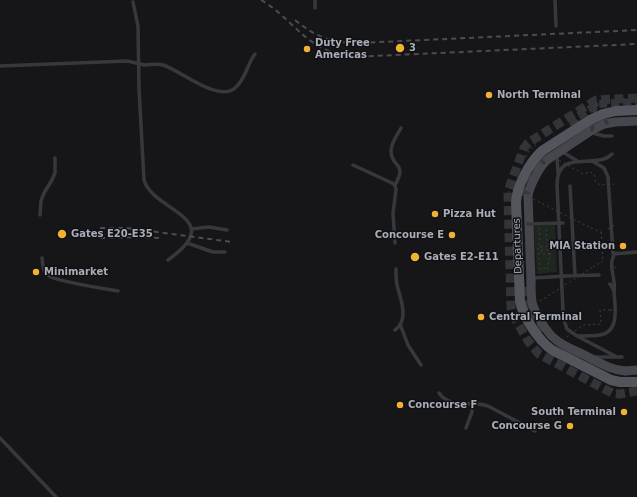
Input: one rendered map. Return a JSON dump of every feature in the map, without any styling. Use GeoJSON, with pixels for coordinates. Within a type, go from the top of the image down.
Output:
{"type":"FeatureCollection","features":[{"type":"Feature","properties":{"kind":"main road","name":"Departures"},"geometry":{"type":"LineString","coordinates":[[540,160],[546,148],[599,115],[616,111],[637,110]]}},
{"type":"Feature","properties":{"kind":"main road","name":"Departures"},"geometry":{"type":"LineString","coordinates":[[599,115],[619,125],[637,121]]}},
{"type":"Feature","properties":{"kind":"main road","name":"Departures"},"geometry":{"type":"LineString","coordinates":[[599,115],[592,132],[553,156],[540,160],[530,167],[517,198],[516,213],[519,294],[517,304],[540,339],[543,350],[552,350],[620,370],[637,370]]}},
{"type":"Feature","properties":{"kind":"main road","name":"Departures"},"geometry":{"type":"LineString","coordinates":[[520,191],[527,202],[531,278],[534,304],[537,314],[553,337],[587,360],[611,380],[622,386],[637,382]]}},
{"type":"Feature","properties":{"kind":"lane"},"geometry":{"type":"LineString","coordinates":[[315,0],[315,8]]}},
{"type":"Feature","properties":{"kind":"lane"},"geometry":{"type":"LineString","coordinates":[[555,0],[556,26]]}},
{"type":"Feature","properties":{"kind":"lane"},"geometry":{"type":"LineString","coordinates":[[133,2],[138,26],[143,176],[145,184],[149,191],[183,217],[191,229],[191,234],[183,249],[168,260]]}},
{"type":"Feature","properties":{"kind":"lane"},"geometry":{"type":"LineString","coordinates":[[0,66],[127,61],[145,65],[163,65],[200,85],[221,92],[229,92],[240,82],[250,60],[255,54]]}},
{"type":"Feature","properties":{"kind":"lane"},"geometry":{"type":"LineString","coordinates":[[596,105],[595,109],[599,115],[592,132],[604,136],[612,136]]}},
{"type":"Feature","properties":{"kind":"lane"},"geometry":{"type":"LineString","coordinates":[[394,244],[393,214],[396,191],[395,185],[400,171],[392,158],[391,150],[401,128]]}},
{"type":"Feature","properties":{"kind":"lane"},"geometry":{"type":"LineString","coordinates":[[563,152],[577,161]]}},
{"type":"Feature","properties":{"kind":"lane"},"geometry":{"type":"LineString","coordinates":[[558,173],[564,166],[577,161],[604,159],[612,154]]}},
{"type":"Feature","properties":{"kind":"lane"},"geometry":{"type":"LineString","coordinates":[[556,157],[560,205],[565,311],[564,320],[567,329],[615,356]]}},
{"type":"Feature","properties":{"kind":"lane"},"geometry":{"type":"LineString","coordinates":[[40,215],[41,202],[44,193],[55,173],[55,158]]}},
{"type":"Feature","properties":{"kind":"lane"},"geometry":{"type":"LineString","coordinates":[[577,336],[605,334],[612,328],[615,318],[615,289],[612,262],[614,256],[612,254],[608,177],[604,168],[591,160]]}},
{"type":"Feature","properties":{"kind":"lane"},"geometry":{"type":"LineString","coordinates":[[353,165],[395,185]]}},
{"type":"Feature","properties":{"kind":"lane"},"geometry":{"type":"LineString","coordinates":[[608,177],[613,179]]}},
{"type":"Feature","properties":{"kind":"lane"},"geometry":{"type":"LineString","coordinates":[[570,186],[575,276]]}},
{"type":"Feature","properties":{"kind":"lane"},"geometry":{"type":"LineString","coordinates":[[528,224],[572,222]]}},
{"type":"Feature","properties":{"kind":"lane"},"geometry":{"type":"LineString","coordinates":[[191,229],[209,227],[226,230]]}},
{"type":"Feature","properties":{"kind":"lane"},"geometry":{"type":"LineString","coordinates":[[187,243],[213,252],[225,252]]}},
{"type":"Feature","properties":{"kind":"lane"},"geometry":{"type":"LineString","coordinates":[[612,254],[637,252]]}},
{"type":"Feature","properties":{"kind":"lane"},"geometry":{"type":"LineString","coordinates":[[42,258],[45,272],[50,277],[67,282],[118,291]]}},
{"type":"Feature","properties":{"kind":"lane"},"geometry":{"type":"LineString","coordinates":[[395,330],[400,324],[403,307],[397,285],[396,269]]}},
{"type":"Feature","properties":{"kind":"lane"},"geometry":{"type":"LineString","coordinates":[[531,278],[599,275]]}},
{"type":"Feature","properties":{"kind":"lane"},"geometry":{"type":"LineString","coordinates":[[610,284],[614,292]]}},
{"type":"Feature","properties":{"kind":"lane"},"geometry":{"type":"LineString","coordinates":[[517,304],[534,304]]}},
{"type":"Feature","properties":{"kind":"lane"},"geometry":{"type":"LineString","coordinates":[[400,324],[408,344],[421,365]]}},
{"type":"Feature","properties":{"kind":"lane"},"geometry":{"type":"LineString","coordinates":[[543,350],[553,337]]}},
{"type":"Feature","properties":{"kind":"lane"},"geometry":{"type":"LineString","coordinates":[[587,360],[622,357]]}},
{"type":"Feature","properties":{"kind":"lane"},"geometry":{"type":"LineString","coordinates":[[620,370],[622,386]]}},
{"type":"Feature","properties":{"kind":"lane"},"geometry":{"type":"LineString","coordinates":[[439,393],[443,399],[452,403],[488,406],[535,431]]}},
{"type":"Feature","properties":{"kind":"lane"},"geometry":{"type":"LineString","coordinates":[[466,428],[472,412],[472,404]]}},
{"type":"Feature","properties":{"kind":"lane"},"geometry":{"type":"LineString","coordinates":[[0,438],[56,497]]}},
{"type":"Feature","properties":{"kind":"path"},"geometry":{"type":"LineString","coordinates":[[523,162],[530,149],[537,145],[535,141]]}},
{"type":"Feature","properties":{"kind":"path"},"geometry":{"type":"LineString","coordinates":[[556,157],[583,174],[591,172],[595,176],[595,180],[600,185],[614,184]]}},
{"type":"Feature","properties":{"kind":"path"},"geometry":{"type":"LineString","coordinates":[[509,198],[509,191],[520,191],[601,232],[603,261]]}},
{"type":"Feature","properties":{"kind":"path"},"geometry":{"type":"LineString","coordinates":[[546,223],[547,242],[550,246],[550,257],[548,262],[549,277]]}},
{"type":"Feature","properties":{"kind":"path"},"geometry":{"type":"LineString","coordinates":[[538,224],[540,239],[538,250],[540,269],[548,268]]}},
{"type":"Feature","properties":{"kind":"path"},"geometry":{"type":"LineString","coordinates":[[608,228],[615,225]]}},
{"type":"Feature","properties":{"kind":"path"},"geometry":{"type":"LineString","coordinates":[[510,236],[510,244]]}},
{"type":"Feature","properties":{"kind":"path"},"geometry":{"type":"LineString","coordinates":[[541,246],[548,246],[549,250],[549,254],[541,254],[541,246]]}},
{"type":"Feature","properties":{"kind":"path"},"geometry":{"type":"LineString","coordinates":[[535,250],[556,250]]}},
{"type":"Feature","properties":{"kind":"path"},"geometry":{"type":"LineString","coordinates":[[603,261],[618,269]]}},
{"type":"Feature","properties":{"kind":"path"},"geometry":{"type":"LineString","coordinates":[[534,304],[603,261]]}},
{"type":"Feature","properties":{"kind":"path"},"geometry":{"type":"LineString","coordinates":[[514,316],[513,311],[517,304]]}},
{"type":"Feature","properties":{"kind":"path"},"geometry":{"type":"LineString","coordinates":[[565,339],[584,325],[601,324],[600,310],[620,310]]}},
{"type":"Feature","properties":{"kind":"path"},"geometry":{"type":"LineString","coordinates":[[569,324],[574,316]]}},
{"type":"Feature","properties":{"kind":"path"},"geometry":{"type":"LineString","coordinates":[[543,350],[544,360]]}},
{"type":"Feature","properties":{"kind":"path"},"geometry":{"type":"LineString","coordinates":[[595,380],[602,384]]}},
{"type":"Feature","properties":{"kind":"path"},"geometry":{"type":"LineString","coordinates":[[622,386],[624,396]]}},
{"type":"Feature","properties":{"kind":"path"},"geometry":{"type":"LineString","coordinates":[[609,387],[616,391],[630,390]]}},
{"type":"Feature","properties":{"kind":"shaded area"},"geometry":{"type":"Polygon","coordinates":[[[555,225],[557,272],[537,274],[534,226],[555,225]]]}},
{"type":"Feature","properties":{"kind":"tunnel"},"geometry":{"type":"LineString","coordinates":[[637,98],[596,100],[528,143],[524,148],[508,191],[511,308],[512,313],[528,341],[539,354],[612,393],[620,394],[637,391]]}},
{"type":"Feature","properties":{"kind":"tunnel"},"geometry":{"type":"LineString","coordinates":[[573,126],[577,117],[598,104],[637,102]]}},
{"type":"Feature","properties":{"kind":"tunnel"},"geometry":{"type":"LineString","coordinates":[[521,195],[538,162]]}},
{"type":"Feature","properties":{"kind":"tunnel"},"geometry":{"type":"LineString","coordinates":[[524,287],[525,300],[529,313],[543,336]]}},
{"type":"Feature","properties":{"kind":"railway"},"geometry":{"type":"LineString","coordinates":[[261,0],[277,11],[314,43],[330,51],[352,57],[637,44]]}},
{"type":"Feature","properties":{"kind":"railway"},"geometry":{"type":"LineString","coordinates":[[295,20],[310,31],[325,38],[350,43],[637,30]]}},
{"type":"Feature","properties":{"kind":"railway"},"geometry":{"type":"LineString","coordinates":[[100,228],[127,228],[232,242]]}},
{"type":"Feature","properties":{"kind":"railway"},"geometry":{"type":"LineString","coordinates":[[100,238],[160,238]]}},
{"type":"Feature","properties":{"kind":"place","name":"3"},"geometry":{"type":"Point","coordinates":[400,48]}},
{"type":"Feature","properties":{"kind":"place","name":"Duty Free Americas"},"geometry":{"type":"Point","coordinates":[307,49]}},
{"type":"Feature","properties":{"kind":"place","name":"North Terminal"},"geometry":{"type":"Point","coordinates":[489,95]}},
{"type":"Feature","properties":{"kind":"place","name":"Pizza Hut"},"geometry":{"type":"Point","coordinates":[435,214]}},
{"type":"Feature","properties":{"kind":"place","name":"Gates E20-E35"},"geometry":{"type":"Point","coordinates":[62,234]}},
{"type":"Feature","properties":{"kind":"place","name":"Concourse E"},"geometry":{"type":"Point","coordinates":[452,235]}},
{"type":"Feature","properties":{"kind":"place","name":"MIA Station"},"geometry":{"type":"Point","coordinates":[623,246]}},
{"type":"Feature","properties":{"kind":"place","name":"Gates E2-E11"},"geometry":{"type":"Point","coordinates":[415,257]}},
{"type":"Feature","properties":{"kind":"place","name":"Minimarket"},"geometry":{"type":"Point","coordinates":[36,272]}},
{"type":"Feature","properties":{"kind":"place","name":"Central Terminal"},"geometry":{"type":"Point","coordinates":[481,317]}},
{"type":"Feature","properties":{"kind":"place","name":"Concourse F"},"geometry":{"type":"Point","coordinates":[400,405]}},
{"type":"Feature","properties":{"kind":"place","name":"South Terminal"},"geometry":{"type":"Point","coordinates":[624,412]}},
{"type":"Feature","properties":{"kind":"place","name":"Concourse G"},"geometry":{"type":"Point","coordinates":[570,426]}}]}
